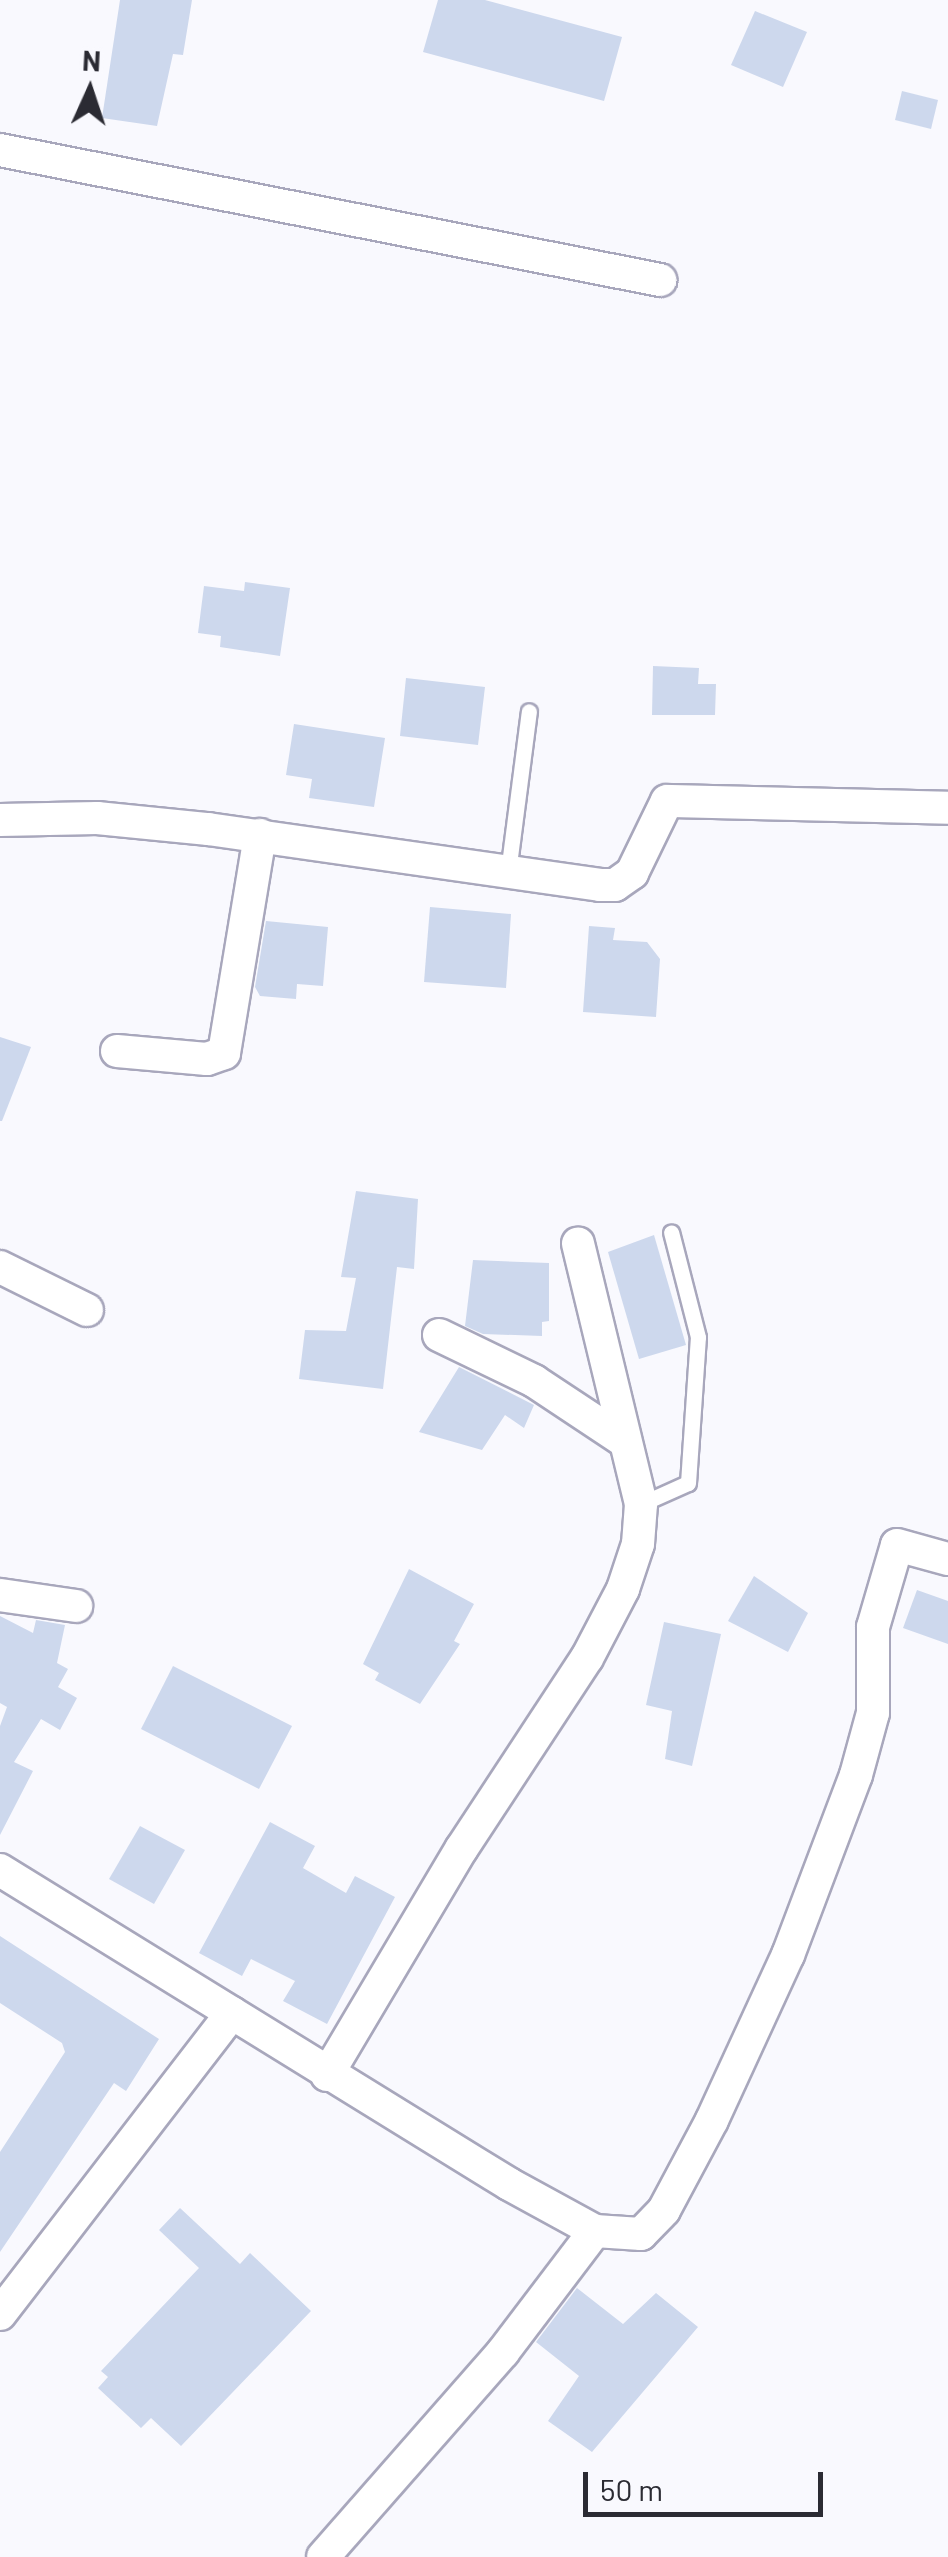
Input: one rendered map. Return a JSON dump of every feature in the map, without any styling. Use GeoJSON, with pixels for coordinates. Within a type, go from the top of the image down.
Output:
{"type":"FeatureCollection","features":[{"type":"Feature","properties":{"kind":"street"},"geometry":{"type":"LineString","coordinates":[[0,150],[660,280]]}},
{"type":"Feature","properties":{"kind":"street"},"geometry":{"type":"LineString","coordinates":[[0,820],[97,818],[260,835],[615,885],[642,860],[667,801],[948,808]]}},
{"type":"Feature","properties":{"kind":"street"},"geometry":{"type":"LineString","coordinates":[[117,1050],[206,1059],[224,1054],[260,835]]}},
{"type":"Feature","properties":{"kind":"street"},"geometry":{"type":"LineString","coordinates":[[327,2074],[462,1848],[587,1658],[624,1589],[641,1504],[578,1244]]}},
{"type":"Feature","properties":{"kind":"street"},"geometry":{"type":"LineString","coordinates":[[0,1268],[87,1310]]}},
{"type":"Feature","properties":{"kind":"street"},"geometry":{"type":"LineString","coordinates":[[439,1335],[534,1381],[623,1440]]}},
{"type":"Feature","properties":{"kind":"street"},"geometry":{"type":"LineString","coordinates":[[0,1870],[327,2074],[595,2230],[641,2234],[664,2210],[788,1955],[856,1775],[873,1713],[873,1627],[897,1545],[948,1559]]}},
{"type":"Feature","properties":{"kind":"street"},"geometry":{"type":"LineString","coordinates":[[0,1595],[76,1606]]}},
{"type":"Feature","properties":{"kind":"street"},"geometry":{"type":"LineString","coordinates":[[0,2314],[232,2013]]}},
{"type":"Feature","properties":{"kind":"street"},"geometry":{"type":"LineString","coordinates":[[323,2557],[503,2352],[595,2230]]}},
{"type":"Feature","properties":{"kind":"lane"},"geometry":{"type":"LineString","coordinates":[[508,872],[529,712]]}},
{"type":"Feature","properties":{"kind":"lane"},"geometry":{"type":"LineString","coordinates":[[641,1504],[688,1483],[698,1337],[670,1232]]}},
{"type":"Feature","properties":{"kind":"building"},"geometry":{"type":"Polygon","coordinates":[[[120,0],[192,0],[183,55],[173,54],[157,126],[102,118],[120,0]]]}},
{"type":"Feature","properties":{"kind":"building"},"geometry":{"type":"Polygon","coordinates":[[[438,0],[485,0],[622,37],[604,101],[423,52],[438,0]]]}},
{"type":"Feature","properties":{"kind":"building"},"geometry":{"type":"Polygon","coordinates":[[[755,11],[807,32],[783,87],[731,65],[755,11]]]}},
{"type":"Feature","properties":{"kind":"building"},"geometry":{"type":"Polygon","coordinates":[[[902,91],[938,100],[931,129],[895,120],[902,91]]]}},
{"type":"Feature","properties":{"kind":"building"},"geometry":{"type":"Polygon","coordinates":[[[245,582],[290,588],[280,656],[220,647],[221,636],[198,633],[204,586],[244,591],[245,582]]]}},
{"type":"Feature","properties":{"kind":"building"},"geometry":{"type":"Polygon","coordinates":[[[653,666],[699,668],[698,684],[716,684],[715,715],[652,715],[653,666]]]}},
{"type":"Feature","properties":{"kind":"building"},"geometry":{"type":"Polygon","coordinates":[[[406,678],[485,687],[478,745],[400,736],[406,678]]]}},
{"type":"Feature","properties":{"kind":"building"},"geometry":{"type":"Polygon","coordinates":[[[294,724],[385,738],[374,807],[309,798],[312,779],[286,775],[294,724]]]}},
{"type":"Feature","properties":{"kind":"building"},"geometry":{"type":"Polygon","coordinates":[[[430,907],[511,914],[506,988],[424,982],[430,907]]]}},
{"type":"Feature","properties":{"kind":"building"},"geometry":{"type":"Polygon","coordinates":[[[266,921],[328,927],[323,986],[297,984],[296,999],[260,996],[255,987],[266,921]]]}},
{"type":"Feature","properties":{"kind":"building"},"geometry":{"type":"Polygon","coordinates":[[[589,926],[615,928],[613,940],[647,942],[660,959],[656,1017],[583,1012],[589,926]]]}},
{"type":"Feature","properties":{"kind":"building"},"geometry":{"type":"Polygon","coordinates":[[[0,1037],[31,1047],[2,1121],[0,1121],[0,1037]]]}},
{"type":"Feature","properties":{"kind":"building"},"geometry":{"type":"Polygon","coordinates":[[[356,1191],[418,1199],[414,1269],[397,1267],[383,1389],[299,1379],[305,1330],[346,1331],[356,1278],[341,1277],[356,1191]]]}},
{"type":"Feature","properties":{"kind":"building"},"geometry":{"type":"Polygon","coordinates":[[[654,1235],[686,1345],[639,1359],[608,1252],[654,1235]]]}},
{"type":"Feature","properties":{"kind":"building"},"geometry":{"type":"Polygon","coordinates":[[[473,1260],[549,1263],[549,1321],[542,1322],[542,1336],[483,1334],[465,1326],[473,1260]]]}},
{"type":"Feature","properties":{"kind":"building"},"geometry":{"type":"Polygon","coordinates":[[[459,1367],[534,1405],[524,1428],[505,1415],[482,1450],[419,1432],[459,1367]]]}},
{"type":"Feature","properties":{"kind":"building"},"geometry":{"type":"Polygon","coordinates":[[[409,1569],[474,1604],[454,1641],[460,1644],[420,1704],[375,1680],[379,1673],[363,1664],[409,1569]]]}},
{"type":"Feature","properties":{"kind":"building"},"geometry":{"type":"Polygon","coordinates":[[[754,1576],[808,1613],[788,1652],[728,1621],[754,1576]]]}},
{"type":"Feature","properties":{"kind":"building"},"geometry":{"type":"Polygon","coordinates":[[[917,1590],[948,1601],[948,1644],[903,1628],[917,1590]]]}},
{"type":"Feature","properties":{"kind":"building"},"geometry":{"type":"Polygon","coordinates":[[[0,1616],[33,1633],[36,1620],[65,1625],[57,1663],[68,1669],[58,1687],[77,1698],[60,1730],[41,1719],[14,1762],[33,1771],[0,1835],[0,1726],[7,1707],[0,1703],[0,1616]]]}},
{"type":"Feature","properties":{"kind":"building"},"geometry":{"type":"Polygon","coordinates":[[[664,1622],[721,1634],[692,1766],[665,1759],[672,1711],[646,1705],[664,1622]]]}},
{"type":"Feature","properties":{"kind":"building"},"geometry":{"type":"Polygon","coordinates":[[[173,1666],[292,1726],[259,1789],[141,1729],[173,1666]]]}},
{"type":"Feature","properties":{"kind":"building"},"geometry":{"type":"Polygon","coordinates":[[[270,1822],[315,1846],[303,1868],[346,1893],[355,1876],[395,1897],[327,2024],[283,2001],[295,1981],[251,1959],[242,1976],[199,1953],[270,1822]]]}},
{"type":"Feature","properties":{"kind":"building"},"geometry":{"type":"Polygon","coordinates":[[[140,1826],[185,1850],[154,1904],[109,1879],[140,1826]]]}},
{"type":"Feature","properties":{"kind":"building"},"geometry":{"type":"Polygon","coordinates":[[[0,1936],[159,2039],[126,2091],[114,2083],[0,2252],[0,2152],[65,2052],[62,2043],[0,2003],[0,1936]]]}},
{"type":"Feature","properties":{"kind":"building"},"geometry":{"type":"Polygon","coordinates":[[[180,2208],[240,2264],[250,2253],[311,2311],[181,2446],[151,2418],[141,2428],[98,2388],[108,2377],[101,2371],[199,2268],[159,2230],[180,2208]]]}},
{"type":"Feature","properties":{"kind":"building"},"geometry":{"type":"Polygon","coordinates":[[[577,2288],[623,2324],[656,2293],[698,2327],[592,2452],[548,2421],[579,2376],[536,2342],[577,2288]]]}}]}
